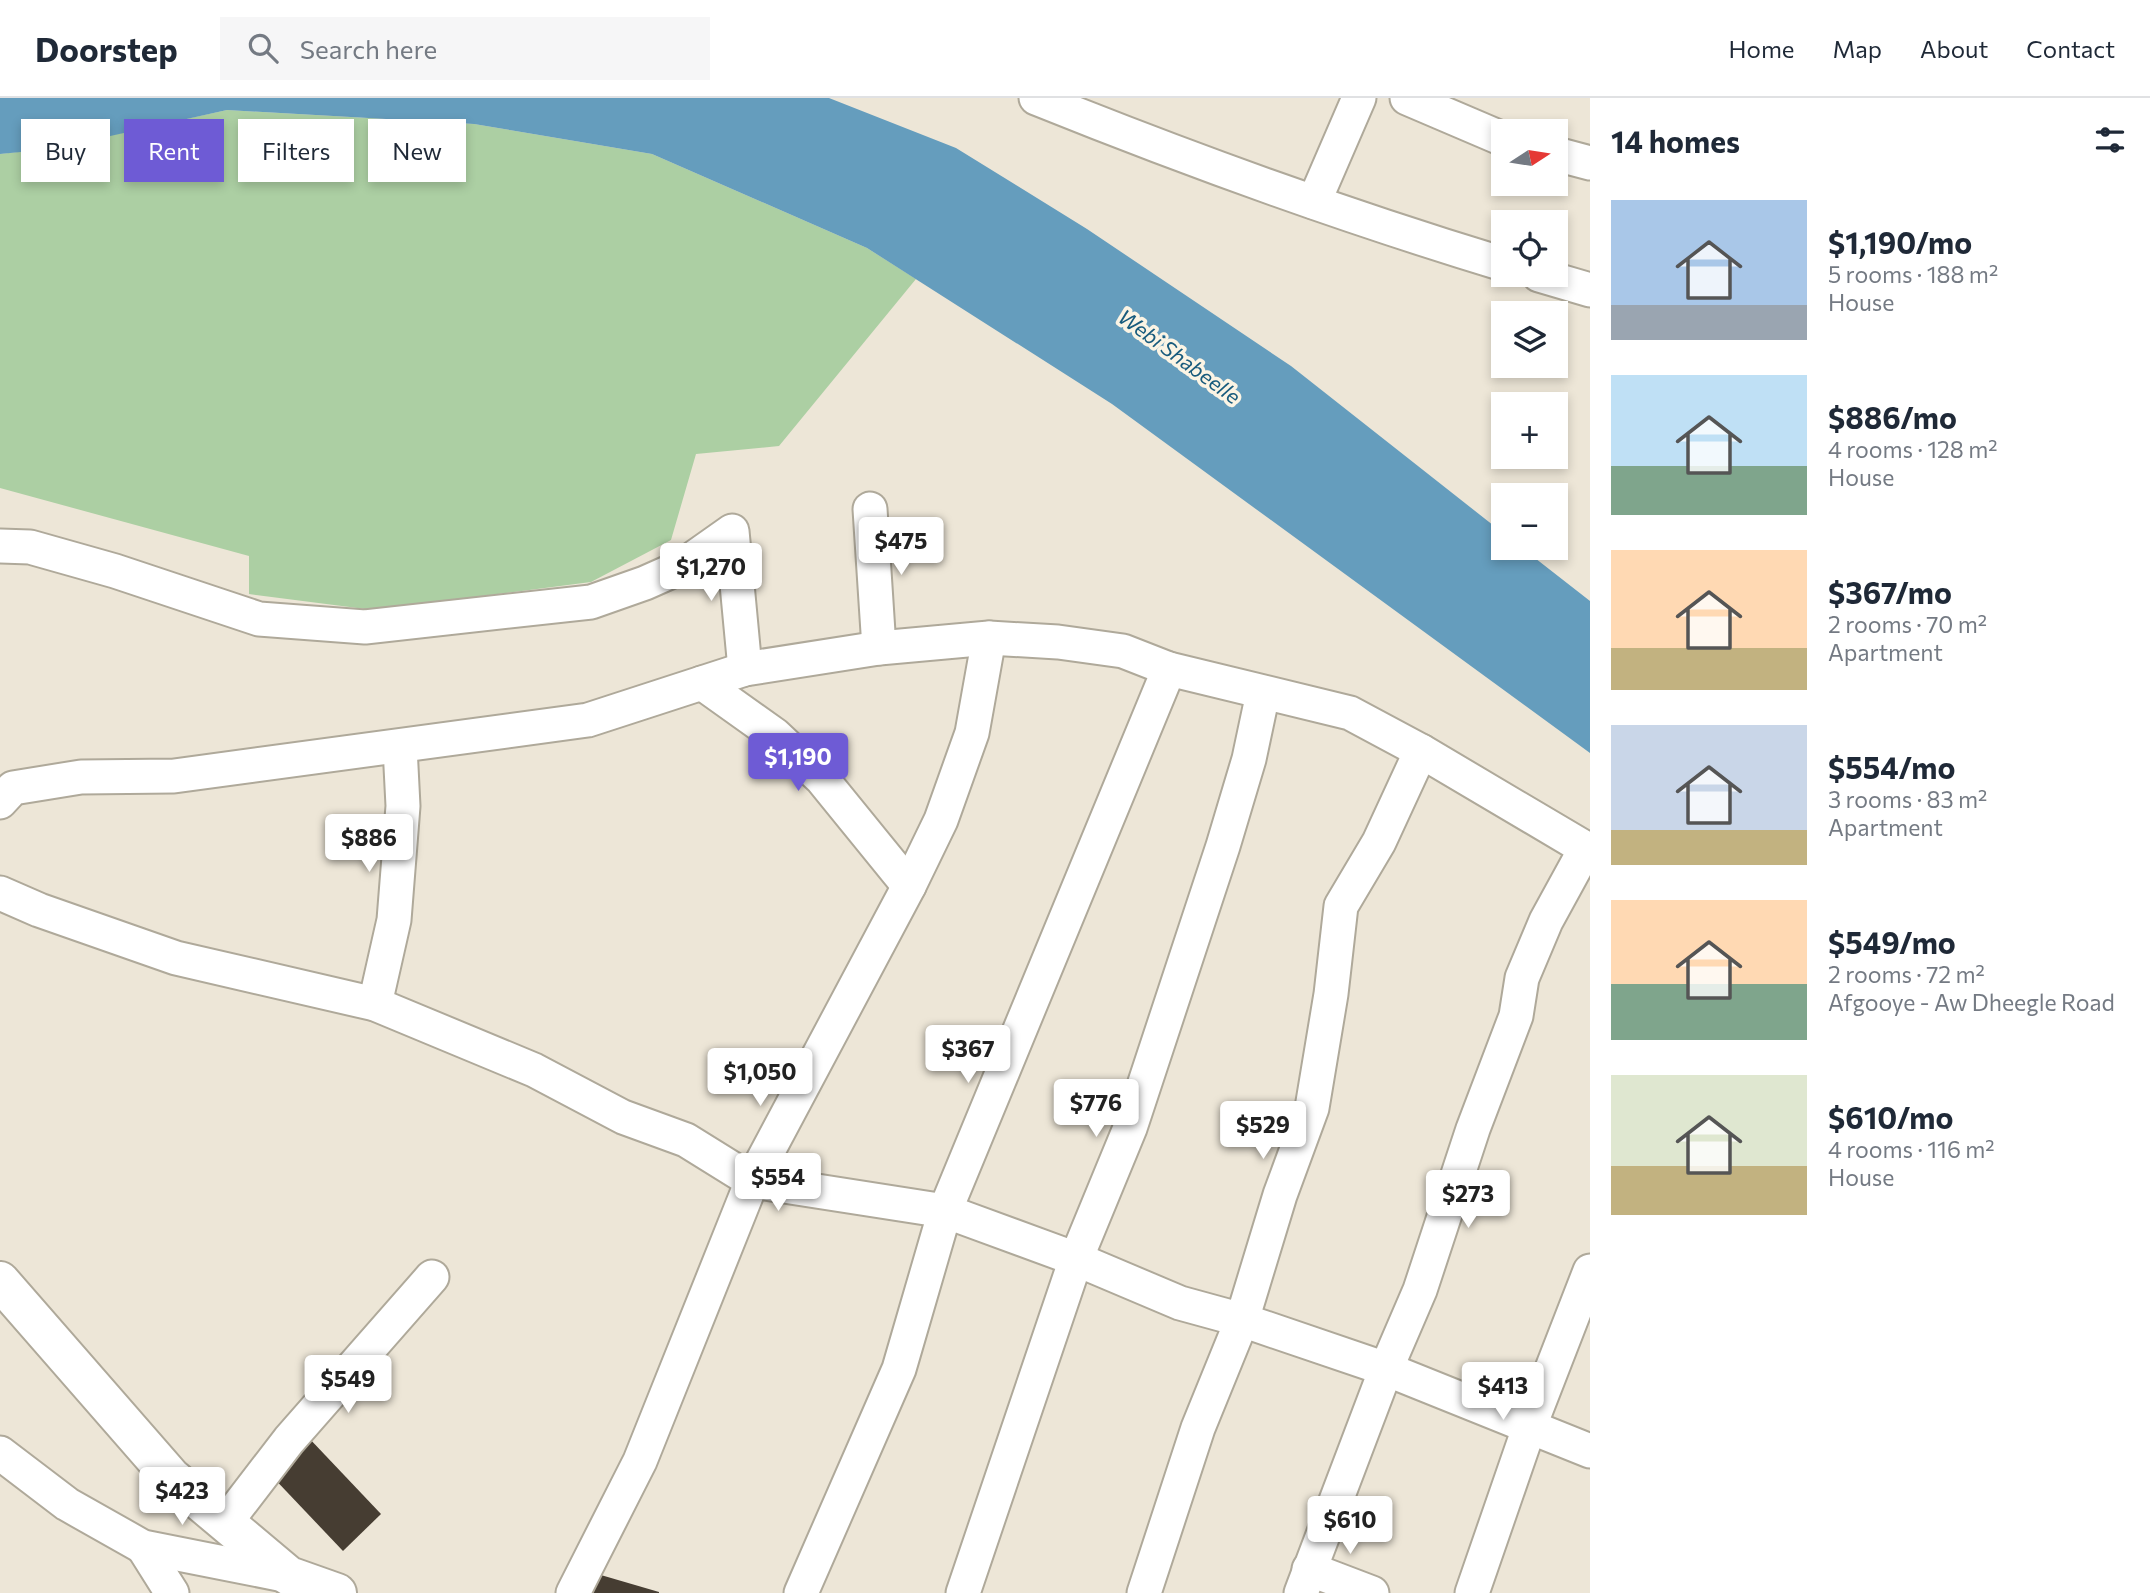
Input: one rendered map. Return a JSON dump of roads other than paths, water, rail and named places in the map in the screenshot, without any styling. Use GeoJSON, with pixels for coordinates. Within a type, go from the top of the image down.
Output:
{"type":"FeatureCollection","features":[{"type":"Feature","properties":{"kind":"main road"},"geometry":{"type":"LineString","coordinates":[[0,1281],[171,1477],[289,1576],[322,1585],[337,1593]]}},
{"type":"Feature","properties":{"kind":"street"},"geometry":{"type":"LineString","coordinates":[[1036,98],[1155,146],[1387,228],[1491,260]]}},
{"type":"Feature","properties":{"kind":"street"},"geometry":{"type":"LineString","coordinates":[[1314,202],[1359,98]]}},
{"type":"Feature","properties":{"kind":"street"},"geometry":{"type":"LineString","coordinates":[[1407,98],[1491,134]]}},
{"type":"Feature","properties":{"kind":"street"},"geometry":{"type":"LineString","coordinates":[[1568,157],[1590,163]]}},
{"type":"Feature","properties":{"kind":"street"},"geometry":{"type":"LineString","coordinates":[[1568,284],[1590,290]]}},
{"type":"Feature","properties":{"kind":"street"},"geometry":{"type":"LineString","coordinates":[[870,509],[879,648]]}},
{"type":"Feature","properties":{"kind":"street"},"geometry":{"type":"LineString","coordinates":[[0,546],[30,547],[115,571],[259,619],[365,627],[591,602],[645,583],[681,566],[732,531],[745,669]]}},
{"type":"Feature","properties":{"kind":"street"},"geometry":{"type":"LineString","coordinates":[[573,1593],[640,1461],[752,1181],[909,886],[941,820],[972,733],[989,638]]}},
{"type":"Feature","properties":{"kind":"street"},"geometry":{"type":"LineString","coordinates":[[4,790],[81,777],[174,776],[588,720],[745,669],[879,648],[989,638],[1058,642],[1123,651],[1169,669],[1350,713],[1421,751],[1588,850],[1546,921],[1522,978],[1516,1016],[1473,1129],[1420,1290],[1386,1369],[1305,1581],[1372,1593]]}},
{"type":"Feature","properties":{"kind":"street"},"geometry":{"type":"LineString","coordinates":[[801,1593],[899,1368],[945,1211],[1169,669]]}},
{"type":"Feature","properties":{"kind":"street"},"geometry":{"type":"LineString","coordinates":[[702,683],[775,735],[822,779],[909,886]]}},
{"type":"Feature","properties":{"kind":"street"},"geometry":{"type":"LineString","coordinates":[[963,1593],[1076,1258],[1130,1128],[1223,846],[1249,759],[1263,693]]}},
{"type":"Feature","properties":{"kind":"street"},"geometry":{"type":"LineString","coordinates":[[375,1004],[394,920],[403,806],[400,747]]}},
{"type":"Feature","properties":{"kind":"street"},"geometry":{"type":"LineString","coordinates":[[1144,1593],[1198,1428],[1242,1320],[1280,1195],[1312,1108],[1331,993],[1341,906],[1379,842],[1421,751]]}},
{"type":"Feature","properties":{"kind":"street"},"geometry":{"type":"LineString","coordinates":[[0,893],[176,958],[375,1004],[534,1070],[623,1117],[686,1140],[752,1181],[945,1211],[1076,1258],[1180,1303],[1242,1320],[1386,1369],[1590,1451]]}},
{"type":"Feature","properties":{"kind":"street"},"geometry":{"type":"LineString","coordinates":[[1472,1593],[1529,1428],[1590,1271]]}},
{"type":"Feature","properties":{"kind":"street"},"geometry":{"type":"LineString","coordinates":[[226,1522],[289,1440],[432,1277]]}},
{"type":"Feature","properties":{"kind":"street"},"geometry":{"type":"LineString","coordinates":[[0,1453],[67,1504],[143,1547],[289,1576]]}},
{"type":"Feature","properties":{"kind":"street"},"geometry":{"type":"LineString","coordinates":[[143,1547],[172,1593]]}},
{"type":"Feature","properties":{"kind":"water","name":"Webi Shabeelle"},"geometry":{"type":"Polygon","coordinates":[[[0,98],[829,98],[956,148],[1087,229],[1291,366],[1491,524],[1491,560],[1537,560],[1590,601],[1590,753],[1112,404],[867,248],[652,154],[466,124],[466,119],[386,119],[227,110],[187,119],[124,119],[124,133],[110,136],[110,119],[21,119],[21,152],[0,154],[0,98]]]}}]}
